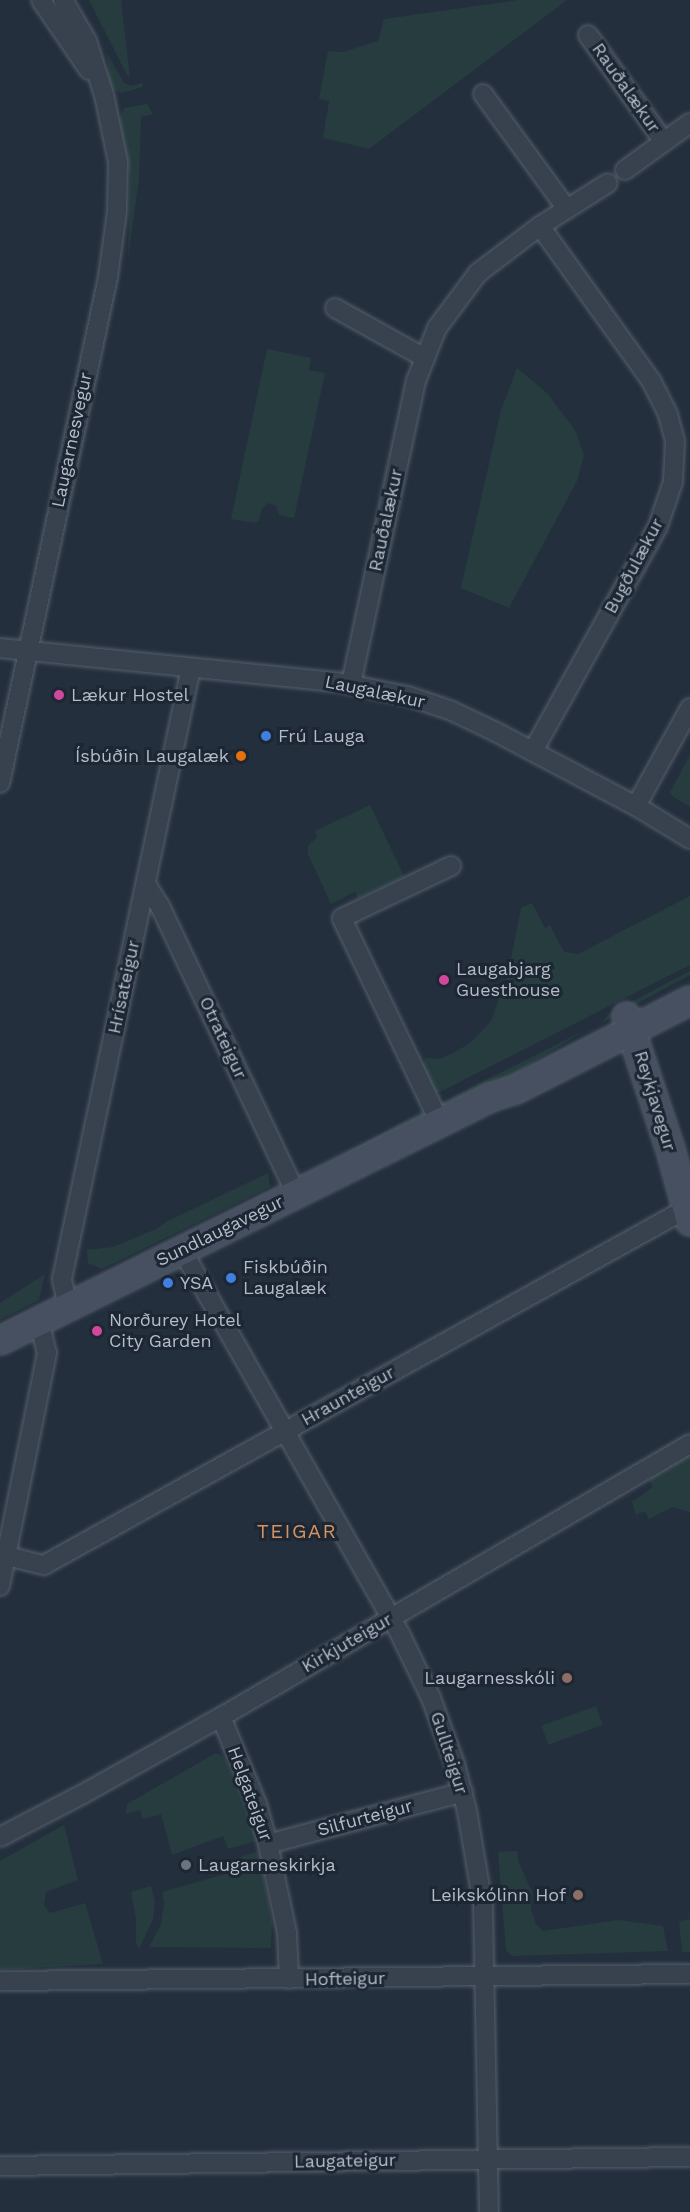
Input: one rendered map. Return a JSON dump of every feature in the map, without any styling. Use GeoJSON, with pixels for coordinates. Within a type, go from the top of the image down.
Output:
{"type":"FeatureCollection","features":[{"type":"Feature","properties":{"kind":"street","name":"Laugarnesvegur"},"geometry":{"type":"LineString","coordinates":[[41,0],[104,95]]}},
{"type":"Feature","properties":{"kind":"street","name":"Laugarnesvegur"},"geometry":{"type":"LineString","coordinates":[[0,783],[108,277],[117,212],[118,162],[104,95],[87,41],[63,0]]}},
{"type":"Feature","properties":{"kind":"street","name":"Rauðalækur"},"geometry":{"type":"LineString","coordinates":[[588,35],[664,142]]}},
{"type":"Feature","properties":{"kind":"street"},"geometry":{"type":"LineString","coordinates":[[483,94],[567,209]]}},
{"type":"Feature","properties":{"kind":"street","name":"Rauðalækur"},"geometry":{"type":"LineString","coordinates":[[625,171],[690,123]]}},
{"type":"Feature","properties":{"kind":"street","name":"Rauðalækur"},"geometry":{"type":"LineString","coordinates":[[351,684],[416,381],[423,357],[437,328],[478,273],[540,226],[608,183]]}},
{"type":"Feature","properties":{"kind":"street","name":"Bugðulækur"},"geometry":{"type":"LineString","coordinates":[[533,751],[658,526],[674,482],[675,441],[668,414],[652,382],[540,226]]}},
{"type":"Feature","properties":{"kind":"street"},"geometry":{"type":"LineString","coordinates":[[335,308],[423,357]]}},
{"type":"Feature","properties":{"kind":"street","name":"Laugalækur"},"geometry":{"type":"LineString","coordinates":[[0,648],[351,684],[408,696],[452,711],[533,751],[636,806],[690,838]]}},
{"type":"Feature","properties":{"kind":"street","name":"Hrísateigur"},"geometry":{"type":"LineString","coordinates":[[68,1306],[63,1286],[63,1273],[191,668]]}},
{"type":"Feature","properties":{"kind":"street"},"geometry":{"type":"LineString","coordinates":[[636,806],[690,708]]}},
{"type":"Feature","properties":{"kind":"street"},"geometry":{"type":"LineString","coordinates":[[440,1123],[342,918],[451,866]]}},
{"type":"Feature","properties":{"kind":"street","name":"Otrateigur"},"geometry":{"type":"LineString","coordinates":[[146,884],[160,906],[296,1194]]}},
{"type":"Feature","properties":{"kind":"street","name":"Sundlaugavegur"},"geometry":{"type":"LineString","coordinates":[[0,1340],[490,1097],[514,1089],[690,985]]}},
{"type":"Feature","properties":{"kind":"street","name":"Sundlaugavegur"},"geometry":{"type":"LineString","coordinates":[[629,1023],[690,1000]]}},
{"type":"Feature","properties":{"kind":"street","name":"Reykjavegur"},"geometry":{"type":"LineString","coordinates":[[629,1023],[688,1215]]}},
{"type":"Feature","properties":{"kind":"street","name":"Hraunteigur"},"geometry":{"type":"LineString","coordinates":[[7,1556],[44,1565],[284,1432],[688,1215]]}},
{"type":"Feature","properties":{"kind":"street","name":"Gullteigur"},"geometry":{"type":"LineString","coordinates":[[182,1250],[391,1618],[431,1698],[463,1792],[482,1896],[486,1977],[489,2212]]}},
{"type":"Feature","properties":{"kind":"street"},"geometry":{"type":"LineString","coordinates":[[0,1586],[47,1353],[39,1320]]}},
{"type":"Feature","properties":{"kind":"street","name":"Kirkjuteigur"},"geometry":{"type":"LineString","coordinates":[[0,1837],[83,1794],[221,1717],[690,1444]]}},
{"type":"Feature","properties":{"kind":"street","name":"Helgateigur"},"geometry":{"type":"LineString","coordinates":[[221,1717],[257,1804],[268,1844],[286,1933],[289,1979]]}},
{"type":"Feature","properties":{"kind":"street","name":"Silfurteigur"},"geometry":{"type":"LineString","coordinates":[[268,1844],[463,1792]]}},
{"type":"Feature","properties":{"kind":"street","name":"Hofteigur"},"geometry":{"type":"LineString","coordinates":[[0,1981],[690,1974]]}},
{"type":"Feature","properties":{"kind":"street","name":"Laugateigur"},"geometry":{"type":"LineString","coordinates":[[0,2166],[690,2157]]}},
{"type":"Feature","properties":{"kind":"green space"},"geometry":{"type":"Polygon","coordinates":[[[89,0],[121,0],[130,77],[127,75],[89,0]]]}},
{"type":"Feature","properties":{"kind":"green space"},"geometry":{"type":"Polygon","coordinates":[[[518,0],[567,0],[369,149],[323,138],[329,101],[319,99],[328,51],[343,52],[378,41],[384,19],[518,0]]]}},
{"type":"Feature","properties":{"kind":"green space"},"geometry":{"type":"Polygon","coordinates":[[[107,53],[124,83],[132,86],[143,83],[142,87],[122,93],[113,90],[109,81],[107,53]]]}},
{"type":"Feature","properties":{"kind":"green space"},"geometry":{"type":"Polygon","coordinates":[[[147,104],[153,114],[141,117],[139,178],[128,259],[130,175],[119,119],[124,108],[147,104]]]}},
{"type":"Feature","properties":{"kind":"green space"},"geometry":{"type":"Polygon","coordinates":[[[267,349],[311,358],[309,370],[325,373],[294,518],[279,515],[276,506],[268,503],[262,508],[259,521],[255,523],[231,519],[267,349]]]}},
{"type":"Feature","properties":{"kind":"green space"},"geometry":{"type":"Polygon","coordinates":[[[517,368],[547,393],[575,430],[584,455],[577,481],[509,608],[461,588],[501,410],[517,368]]]}},
{"type":"Feature","properties":{"kind":"green space"},"geometry":{"type":"Polygon","coordinates":[[[690,755],[690,807],[673,797],[670,792],[690,755]]]}},
{"type":"Feature","properties":{"kind":"green space"},"geometry":{"type":"Polygon","coordinates":[[[370,805],[404,876],[358,898],[355,892],[331,904],[308,854],[308,846],[317,837],[315,831],[370,805]]]}},
{"type":"Feature","properties":{"kind":"green space"},"geometry":{"type":"Polygon","coordinates":[[[690,896],[690,965],[432,1096],[418,1073],[426,1058],[440,1059],[457,1051],[471,1042],[491,1021],[507,978],[521,908],[532,903],[545,928],[550,925],[564,952],[578,954],[690,896]]]}},
{"type":"Feature","properties":{"kind":"green space"},"geometry":{"type":"Polygon","coordinates":[[[690,971],[690,975],[600,1024],[610,1013],[690,971]]]}},
{"type":"Feature","properties":{"kind":"green space"},"geometry":{"type":"Polygon","coordinates":[[[587,1029],[497,1085],[445,1110],[436,1105],[587,1029]]]}},
{"type":"Feature","properties":{"kind":"green space"},"geometry":{"type":"Polygon","coordinates":[[[425,1109],[430,1118],[301,1189],[296,1180],[425,1109]]]}},
{"type":"Feature","properties":{"kind":"green space"},"geometry":{"type":"Polygon","coordinates":[[[268,1173],[270,1187],[102,1269],[88,1263],[87,1250],[113,1247],[156,1229],[268,1173]]]}},
{"type":"Feature","properties":{"kind":"green space"},"geometry":{"type":"Polygon","coordinates":[[[45,1274],[39,1300],[0,1320],[0,1303],[45,1274]]]}},
{"type":"Feature","properties":{"kind":"green space"},"geometry":{"type":"Polygon","coordinates":[[[690,1454],[690,1512],[672,1507],[649,1519],[645,1511],[636,1515],[632,1502],[653,1487],[649,1480],[690,1454]]]}},
{"type":"Feature","properties":{"kind":"green space"},"geometry":{"type":"Polygon","coordinates":[[[596,1706],[603,1725],[548,1745],[541,1726],[596,1706]]]}},
{"type":"Feature","properties":{"kind":"green space"},"geometry":{"type":"Polygon","coordinates":[[[216,1753],[224,1757],[243,1800],[257,1841],[228,1849],[223,1836],[172,1855],[161,1814],[143,1819],[140,1810],[126,1814],[127,1804],[216,1753]]]}},
{"type":"Feature","properties":{"kind":"green space"},"geometry":{"type":"Polygon","coordinates":[[[64,1825],[78,1880],[46,1892],[44,1905],[50,1913],[85,1903],[103,1964],[0,1970],[0,1861],[64,1825]]]}},
{"type":"Feature","properties":{"kind":"green space"},"geometry":{"type":"Polygon","coordinates":[[[259,1851],[272,1922],[271,1948],[149,1947],[161,1924],[164,1903],[162,1892],[229,1873],[226,1862],[259,1851]]]}},
{"type":"Feature","properties":{"kind":"green space"},"geometry":{"type":"Polygon","coordinates":[[[517,1851],[519,1863],[532,1892],[531,1909],[536,1924],[543,1931],[618,1920],[663,1926],[668,1951],[512,1956],[506,1950],[498,1852],[517,1851]]]}},
{"type":"Feature","properties":{"kind":"green space"},"geometry":{"type":"Polygon","coordinates":[[[151,1886],[155,1901],[153,1919],[139,1949],[136,1943],[136,1918],[131,1892],[151,1886]]]}},
{"type":"Feature","properties":{"kind":"green space"},"geometry":{"type":"Polygon","coordinates":[[[690,1919],[690,1952],[682,1952],[679,1921],[690,1919]]]}},
{"type":"Feature","properties":{"kind":"place","name":"Lækur Hostel"},"geometry":{"type":"Point","coordinates":[59,695]}},
{"type":"Feature","properties":{"kind":"place","name":"Frú Lauga"},"geometry":{"type":"Point","coordinates":[266,736]}},
{"type":"Feature","properties":{"kind":"place","name":"Ísbúðin Laugalæk"},"geometry":{"type":"Point","coordinates":[241,756]}},
{"type":"Feature","properties":{"kind":"place","name":"Laugabjarg Guesthouse"},"geometry":{"type":"Point","coordinates":[444,980]}},
{"type":"Feature","properties":{"kind":"place","name":"Fiskbúðin Laugalæk"},"geometry":{"type":"Point","coordinates":[231,1278]}},
{"type":"Feature","properties":{"kind":"place","name":"YSA"},"geometry":{"type":"Point","coordinates":[168,1283]}},
{"type":"Feature","properties":{"kind":"place","name":"Norðurey Hotel City Garden"},"geometry":{"type":"Point","coordinates":[97,1331]}},
{"type":"Feature","properties":{"kind":"place","name":"Laugarnesskóli"},"geometry":{"type":"Point","coordinates":[567,1678]}},
{"type":"Feature","properties":{"kind":"place","name":"Laugarneskirkja"},"geometry":{"type":"Point","coordinates":[186,1865]}},
{"type":"Feature","properties":{"kind":"place","name":"Leikskólinn Hof"},"geometry":{"type":"Point","coordinates":[578,1895]}},
{"type":"Feature","properties":{"kind":"district","name":"TEIGAR"},"geometry":{"type":"Point","coordinates":[297,1531]}}]}
